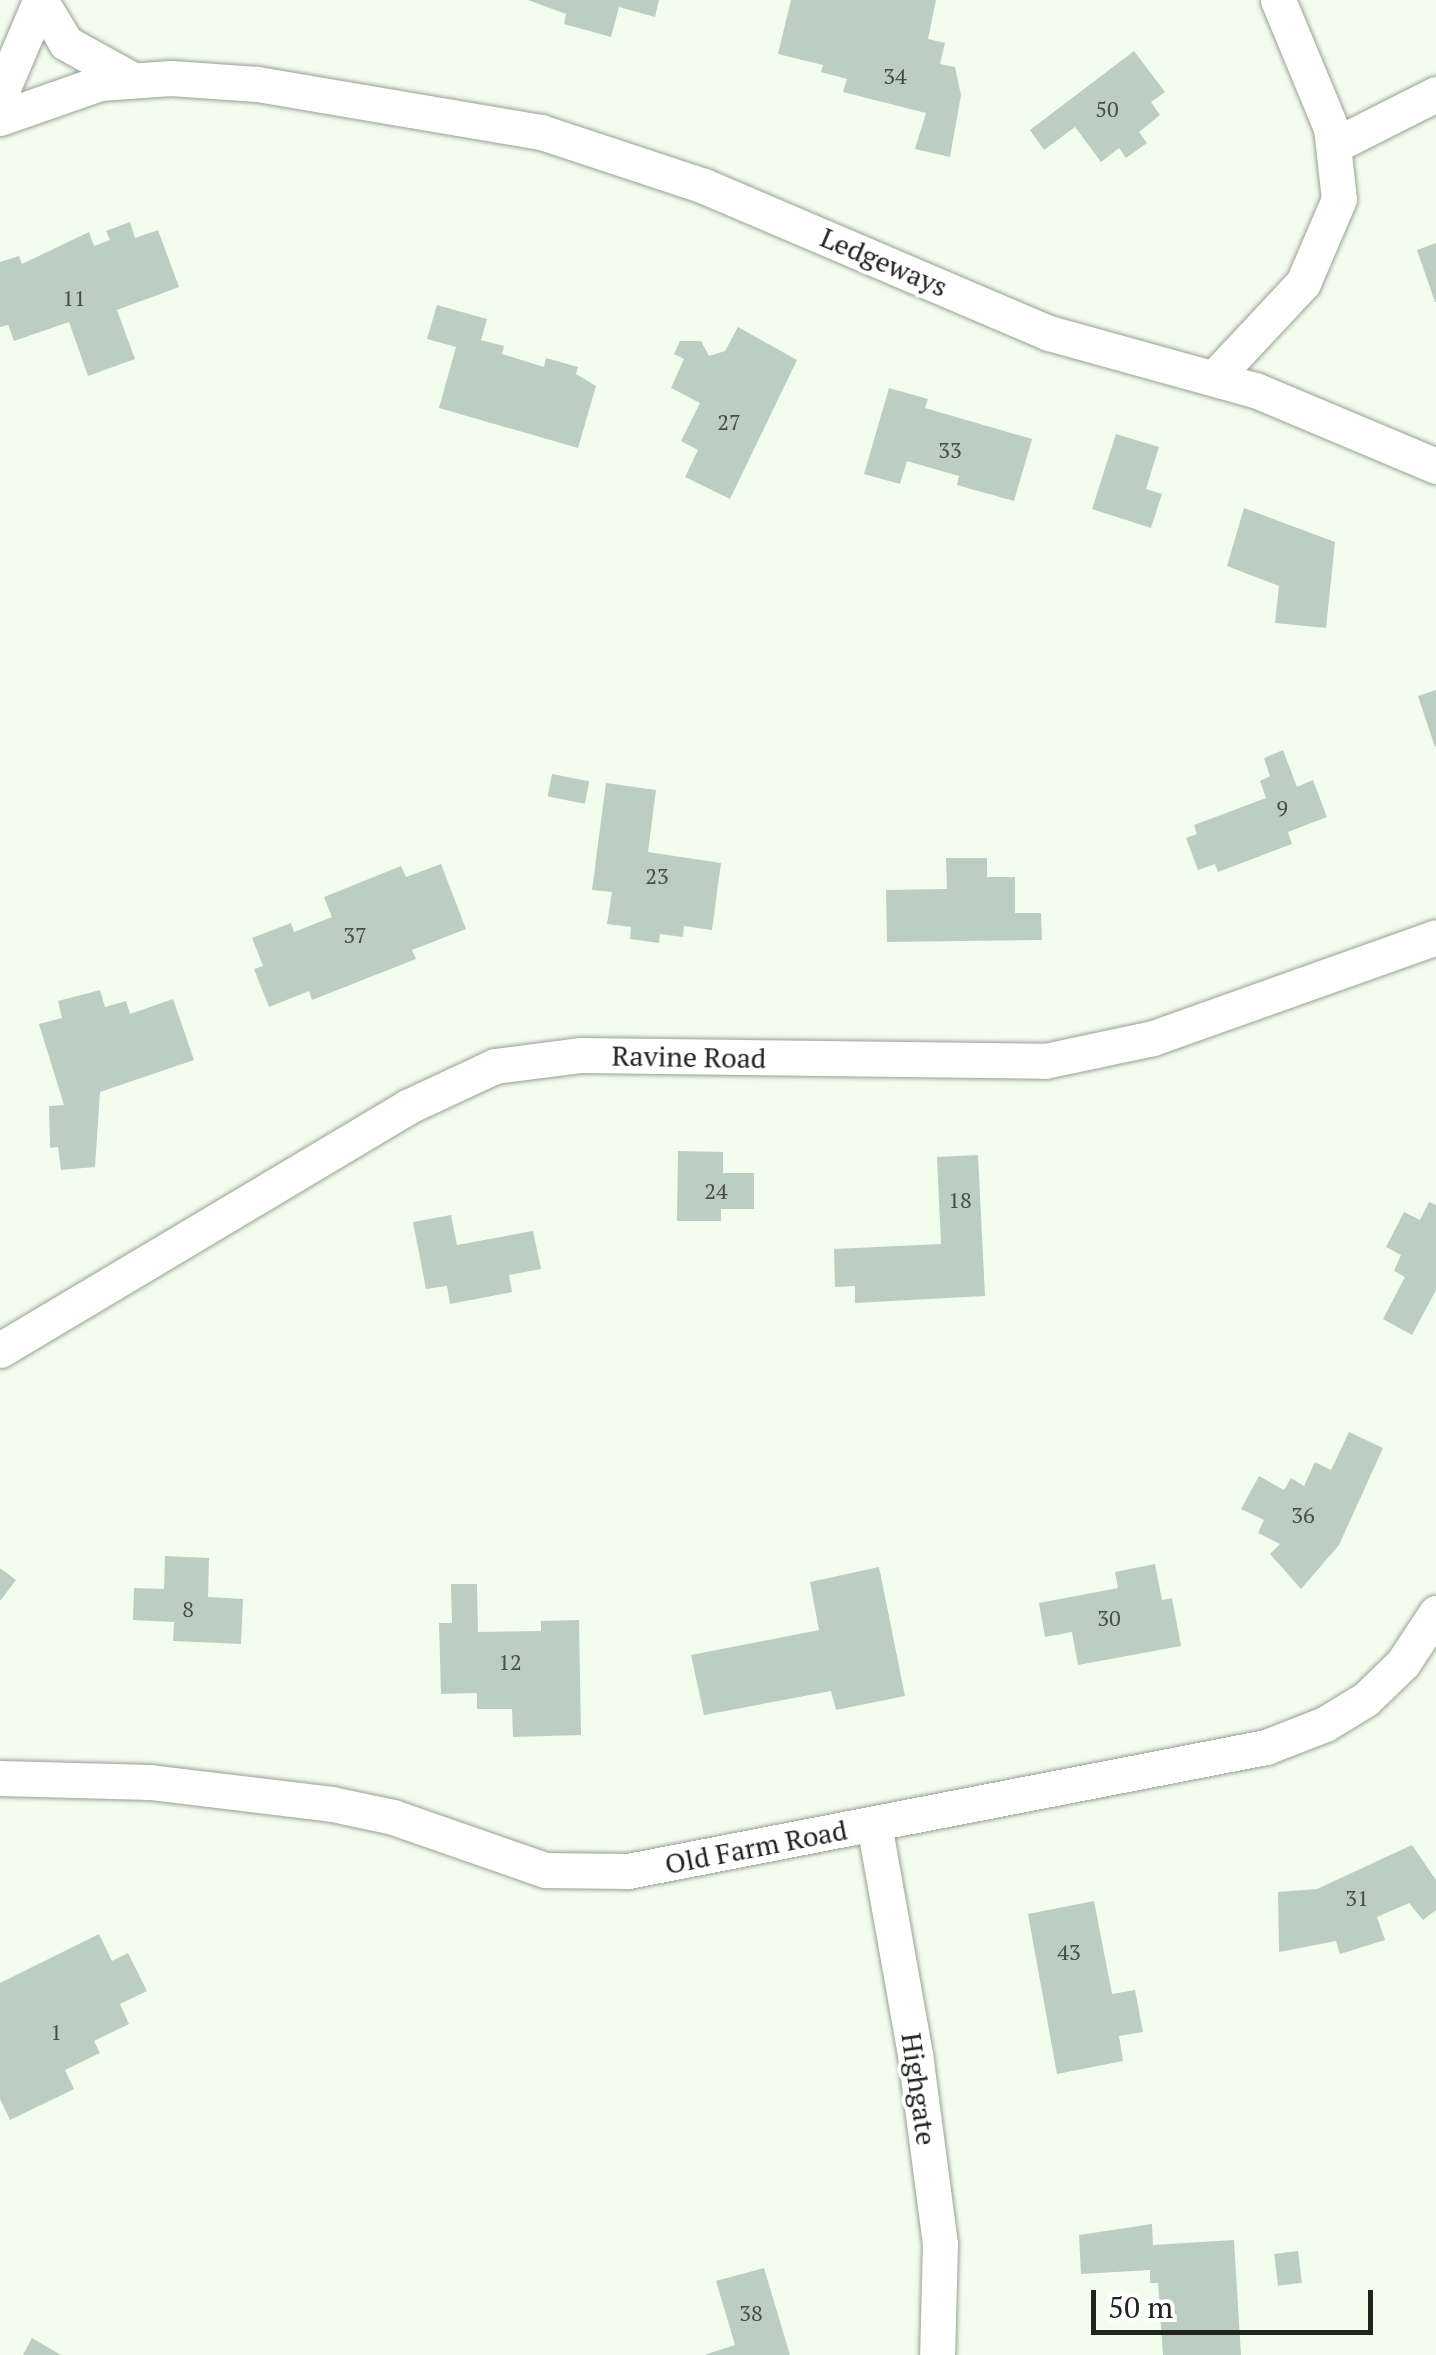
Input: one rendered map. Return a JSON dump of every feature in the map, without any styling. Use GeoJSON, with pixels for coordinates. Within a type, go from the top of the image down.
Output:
{"type":"FeatureCollection","features":[{"type":"Feature","properties":{"kind":"street","name":"Ledgeways"},"geometry":{"type":"LineString","coordinates":[[40,0],[66,43],[131,79]]}},
{"type":"Feature","properties":{"kind":"street","name":"Ledgeways"},"geometry":{"type":"LineString","coordinates":[[0,95],[40,0]]}},
{"type":"Feature","properties":{"kind":"street"},"geometry":{"type":"LineString","coordinates":[[1278,0],[1336,145],[1339,198],[1320,256],[1292,296],[1215,377],[1436,466]]}},
{"type":"Feature","properties":{"kind":"street","name":"Ledgeways"},"geometry":{"type":"LineString","coordinates":[[0,118],[63,94],[131,79],[246,83],[541,132],[704,186],[1049,332],[1215,377]]}},
{"type":"Feature","properties":{"kind":"street"},"geometry":{"type":"LineString","coordinates":[[1336,145],[1436,94]]}},
{"type":"Feature","properties":{"kind":"street","name":"Ravine Road"},"geometry":{"type":"LineString","coordinates":[[0,1350],[407,1106],[494,1066],[581,1055],[987,1065],[1058,1059],[1153,1038],[1436,937]]}},
{"type":"Feature","properties":{"kind":"street","name":"Old Farm Road"},"geometry":{"type":"LineString","coordinates":[[10,1782],[136,1781],[353,1808],[529,1865],[574,1873],[646,1868],[1222,1758],[1298,1736],[1379,1688],[1436,1614]]}},
{"type":"Feature","properties":{"kind":"street","name":"Highgate"},"geometry":{"type":"LineString","coordinates":[[874,1824],[913,2041],[940,2244],[937,2355]]}},
{"type":"Feature","properties":{"kind":"building"},"geometry":{"type":"Polygon","coordinates":[[[528,0],[659,0],[655,17],[619,7],[611,37],[564,24],[566,14],[528,0]]]}},
{"type":"Feature","properties":{"kind":"building"},"geometry":{"type":"Polygon","coordinates":[[[791,0],[936,0],[928,39],[945,43],[940,64],[955,67],[961,95],[950,157],[915,149],[926,113],[843,92],[847,79],[821,72],[823,65],[778,54],[791,0]]]}},
{"type":"Feature","properties":{"kind":"building"},"geometry":{"type":"Polygon","coordinates":[[[1134,51],[1165,92],[1151,102],[1160,115],[1139,132],[1147,143],[1126,158],[1119,148],[1101,162],[1075,127],[1044,150],[1030,130],[1134,51]]]}},
{"type":"Feature","properties":{"kind":"building"},"geometry":{"type":"Polygon","coordinates":[[[130,222],[135,238],[158,230],[179,287],[117,310],[135,359],[88,376],[69,322],[14,341],[8,325],[0,327],[0,262],[19,256],[22,264],[89,232],[94,246],[110,240],[106,231],[130,222]]]}},
{"type":"Feature","properties":{"kind":"building"},"geometry":{"type":"Polygon","coordinates":[[[1436,243],[1436,302],[1435,302],[1417,250],[1436,243]]]}},
{"type":"Feature","properties":{"kind":"building"},"geometry":{"type":"Polygon","coordinates":[[[437,305],[487,319],[481,340],[504,346],[502,354],[544,367],[546,358],[578,367],[576,374],[596,386],[578,448],[439,408],[456,347],[427,339],[437,305]]]}},
{"type":"Feature","properties":{"kind":"building"},"geometry":{"type":"Polygon","coordinates":[[[738,327],[797,360],[730,499],[685,477],[698,450],[681,441],[700,403],[671,388],[684,359],[674,354],[680,341],[701,341],[709,356],[725,351],[738,327]]]}},
{"type":"Feature","properties":{"kind":"building"},"geometry":{"type":"Polygon","coordinates":[[[889,388],[928,399],[925,408],[1032,439],[1014,501],[957,485],[959,476],[907,461],[900,484],[864,474],[889,388]]]}},
{"type":"Feature","properties":{"kind":"building"},"geometry":{"type":"Polygon","coordinates":[[[1116,434],[1159,447],[1146,489],[1162,494],[1151,528],[1092,509],[1116,434]]]}},
{"type":"Feature","properties":{"kind":"building"},"geometry":{"type":"Polygon","coordinates":[[[1244,508],[1335,542],[1326,628],[1275,623],[1279,586],[1227,566],[1244,508]]]}},
{"type":"Feature","properties":{"kind":"building"},"geometry":{"type":"Polygon","coordinates":[[[1436,690],[1436,746],[1435,747],[1418,696],[1436,690]]]}},
{"type":"Feature","properties":{"kind":"building"},"geometry":{"type":"Polygon","coordinates":[[[1283,750],[1297,787],[1313,780],[1327,817],[1288,832],[1292,844],[1218,872],[1215,864],[1198,870],[1186,838],[1197,834],[1194,825],[1266,798],[1260,781],[1270,776],[1264,758],[1283,750]]]}},
{"type":"Feature","properties":{"kind":"building"},"geometry":{"type":"Polygon","coordinates":[[[552,774],[589,781],[585,804],[548,797],[552,774]]]}},
{"type":"Feature","properties":{"kind":"building"},"geometry":{"type":"Polygon","coordinates":[[[606,783],[656,790],[648,852],[721,863],[712,930],[684,926],[683,937],[660,934],[659,943],[630,939],[631,927],[607,924],[612,892],[592,890],[606,783]]]}},
{"type":"Feature","properties":{"kind":"building"},"geometry":{"type":"Polygon","coordinates":[[[946,858],[987,858],[987,877],[1015,877],[1015,913],[1041,913],[1042,940],[887,942],[886,890],[947,889],[946,858]]]}},
{"type":"Feature","properties":{"kind":"building"},"geometry":{"type":"Polygon","coordinates":[[[441,864],[466,929],[412,950],[416,959],[312,1000],[309,991],[269,1007],[254,969],[263,966],[252,938],[291,923],[294,932],[332,917],[324,897],[401,866],[406,877],[441,864]]]}},
{"type":"Feature","properties":{"kind":"building"},"geometry":{"type":"Polygon","coordinates":[[[100,990],[105,1007],[126,1001],[130,1014],[173,999],[194,1060],[100,1092],[95,1167],[61,1170],[58,1147],[50,1148],[49,1106],[64,1105],[39,1024],[62,1018],[58,1001],[100,990]]]}},
{"type":"Feature","properties":{"kind":"building"},"geometry":{"type":"Polygon","coordinates":[[[678,1151],[723,1152],[723,1173],[754,1173],[754,1209],[721,1209],[721,1221],[677,1221],[678,1151]]]}},
{"type":"Feature","properties":{"kind":"building"},"geometry":{"type":"Polygon","coordinates":[[[978,1155],[985,1296],[855,1303],[855,1286],[835,1287],[834,1249],[941,1244],[937,1157],[978,1155]]]}},
{"type":"Feature","properties":{"kind":"building"},"geometry":{"type":"Polygon","coordinates":[[[1429,1202],[1436,1205],[1436,1290],[1412,1335],[1383,1319],[1405,1277],[1394,1271],[1401,1255],[1386,1247],[1404,1212],[1420,1220],[1429,1202]]]}},
{"type":"Feature","properties":{"kind":"building"},"geometry":{"type":"Polygon","coordinates":[[[451,1215],[457,1245],[533,1231],[541,1269],[509,1275],[512,1292],[450,1304],[447,1286],[426,1289],[413,1222],[451,1215]]]}},
{"type":"Feature","properties":{"kind":"building"},"geometry":{"type":"Polygon","coordinates":[[[1349,1432],[1383,1448],[1339,1545],[1301,1589],[1270,1554],[1280,1544],[1258,1533],[1264,1520],[1241,1509],[1259,1476],[1284,1490],[1291,1478],[1304,1486],[1315,1462],[1331,1470],[1349,1432]]]}},
{"type":"Feature","properties":{"kind":"building"},"geometry":{"type":"Polygon","coordinates":[[[165,1556],[209,1558],[208,1597],[243,1599],[241,1644],[173,1641],[174,1622],[133,1620],[134,1588],[164,1589],[165,1556]]]}},
{"type":"Feature","properties":{"kind":"building"},"geometry":{"type":"Polygon","coordinates":[[[1155,1564],[1162,1600],[1172,1598],[1181,1646],[1078,1665],[1072,1632],[1045,1637],[1039,1603],[1118,1588],[1115,1572],[1155,1564]]]}},
{"type":"Feature","properties":{"kind":"building"},"geometry":{"type":"Polygon","coordinates":[[[879,1567],[905,1696],[836,1710],[831,1691],[704,1715],[691,1655],[819,1630],[810,1582],[879,1567]]]}},
{"type":"Feature","properties":{"kind":"building"},"geometry":{"type":"Polygon","coordinates":[[[0,1568],[16,1580],[0,1601],[0,1568]]]}},
{"type":"Feature","properties":{"kind":"building"},"geometry":{"type":"Polygon","coordinates":[[[451,1584],[477,1584],[478,1632],[541,1631],[541,1621],[579,1620],[581,1735],[513,1737],[512,1709],[477,1709],[477,1693],[441,1694],[439,1623],[452,1623],[451,1584]]]}},
{"type":"Feature","properties":{"kind":"building"},"geometry":{"type":"Polygon","coordinates":[[[1412,1845],[1436,1880],[1436,1910],[1423,1920],[1409,1903],[1377,1917],[1385,1940],[1340,1954],[1336,1941],[1279,1952],[1278,1892],[1317,1889],[1412,1845]]]}},
{"type":"Feature","properties":{"kind":"building"},"geometry":{"type":"Polygon","coordinates":[[[1094,1901],[1112,1994],[1135,1990],[1143,2032],[1119,2036],[1123,2061],[1057,2074],[1028,1914],[1094,1901]]]}},
{"type":"Feature","properties":{"kind":"building"},"geometry":{"type":"Polygon","coordinates":[[[99,1934],[112,1961],[128,1953],[147,1991],[120,2004],[129,2024],[94,2041],[100,2053],[65,2070],[74,2089],[10,2120],[0,2099],[0,1983],[99,1934]]]}},
{"type":"Feature","properties":{"kind":"building"},"geometry":{"type":"Polygon","coordinates":[[[1152,2224],[1153,2245],[1234,2240],[1241,2355],[1163,2355],[1158,2283],[1150,2283],[1150,2270],[1081,2274],[1079,2235],[1152,2224]]]}},
{"type":"Feature","properties":{"kind":"building"},"geometry":{"type":"Polygon","coordinates":[[[1298,2251],[1302,2283],[1278,2286],[1274,2254],[1298,2251]]]}},
{"type":"Feature","properties":{"kind":"building"},"geometry":{"type":"Polygon","coordinates":[[[764,2268],[790,2355],[704,2355],[735,2345],[716,2281],[764,2268]]]}},
{"type":"Feature","properties":{"kind":"building"},"geometry":{"type":"Polygon","coordinates":[[[32,2338],[61,2355],[23,2355],[32,2338]]]}}]}
